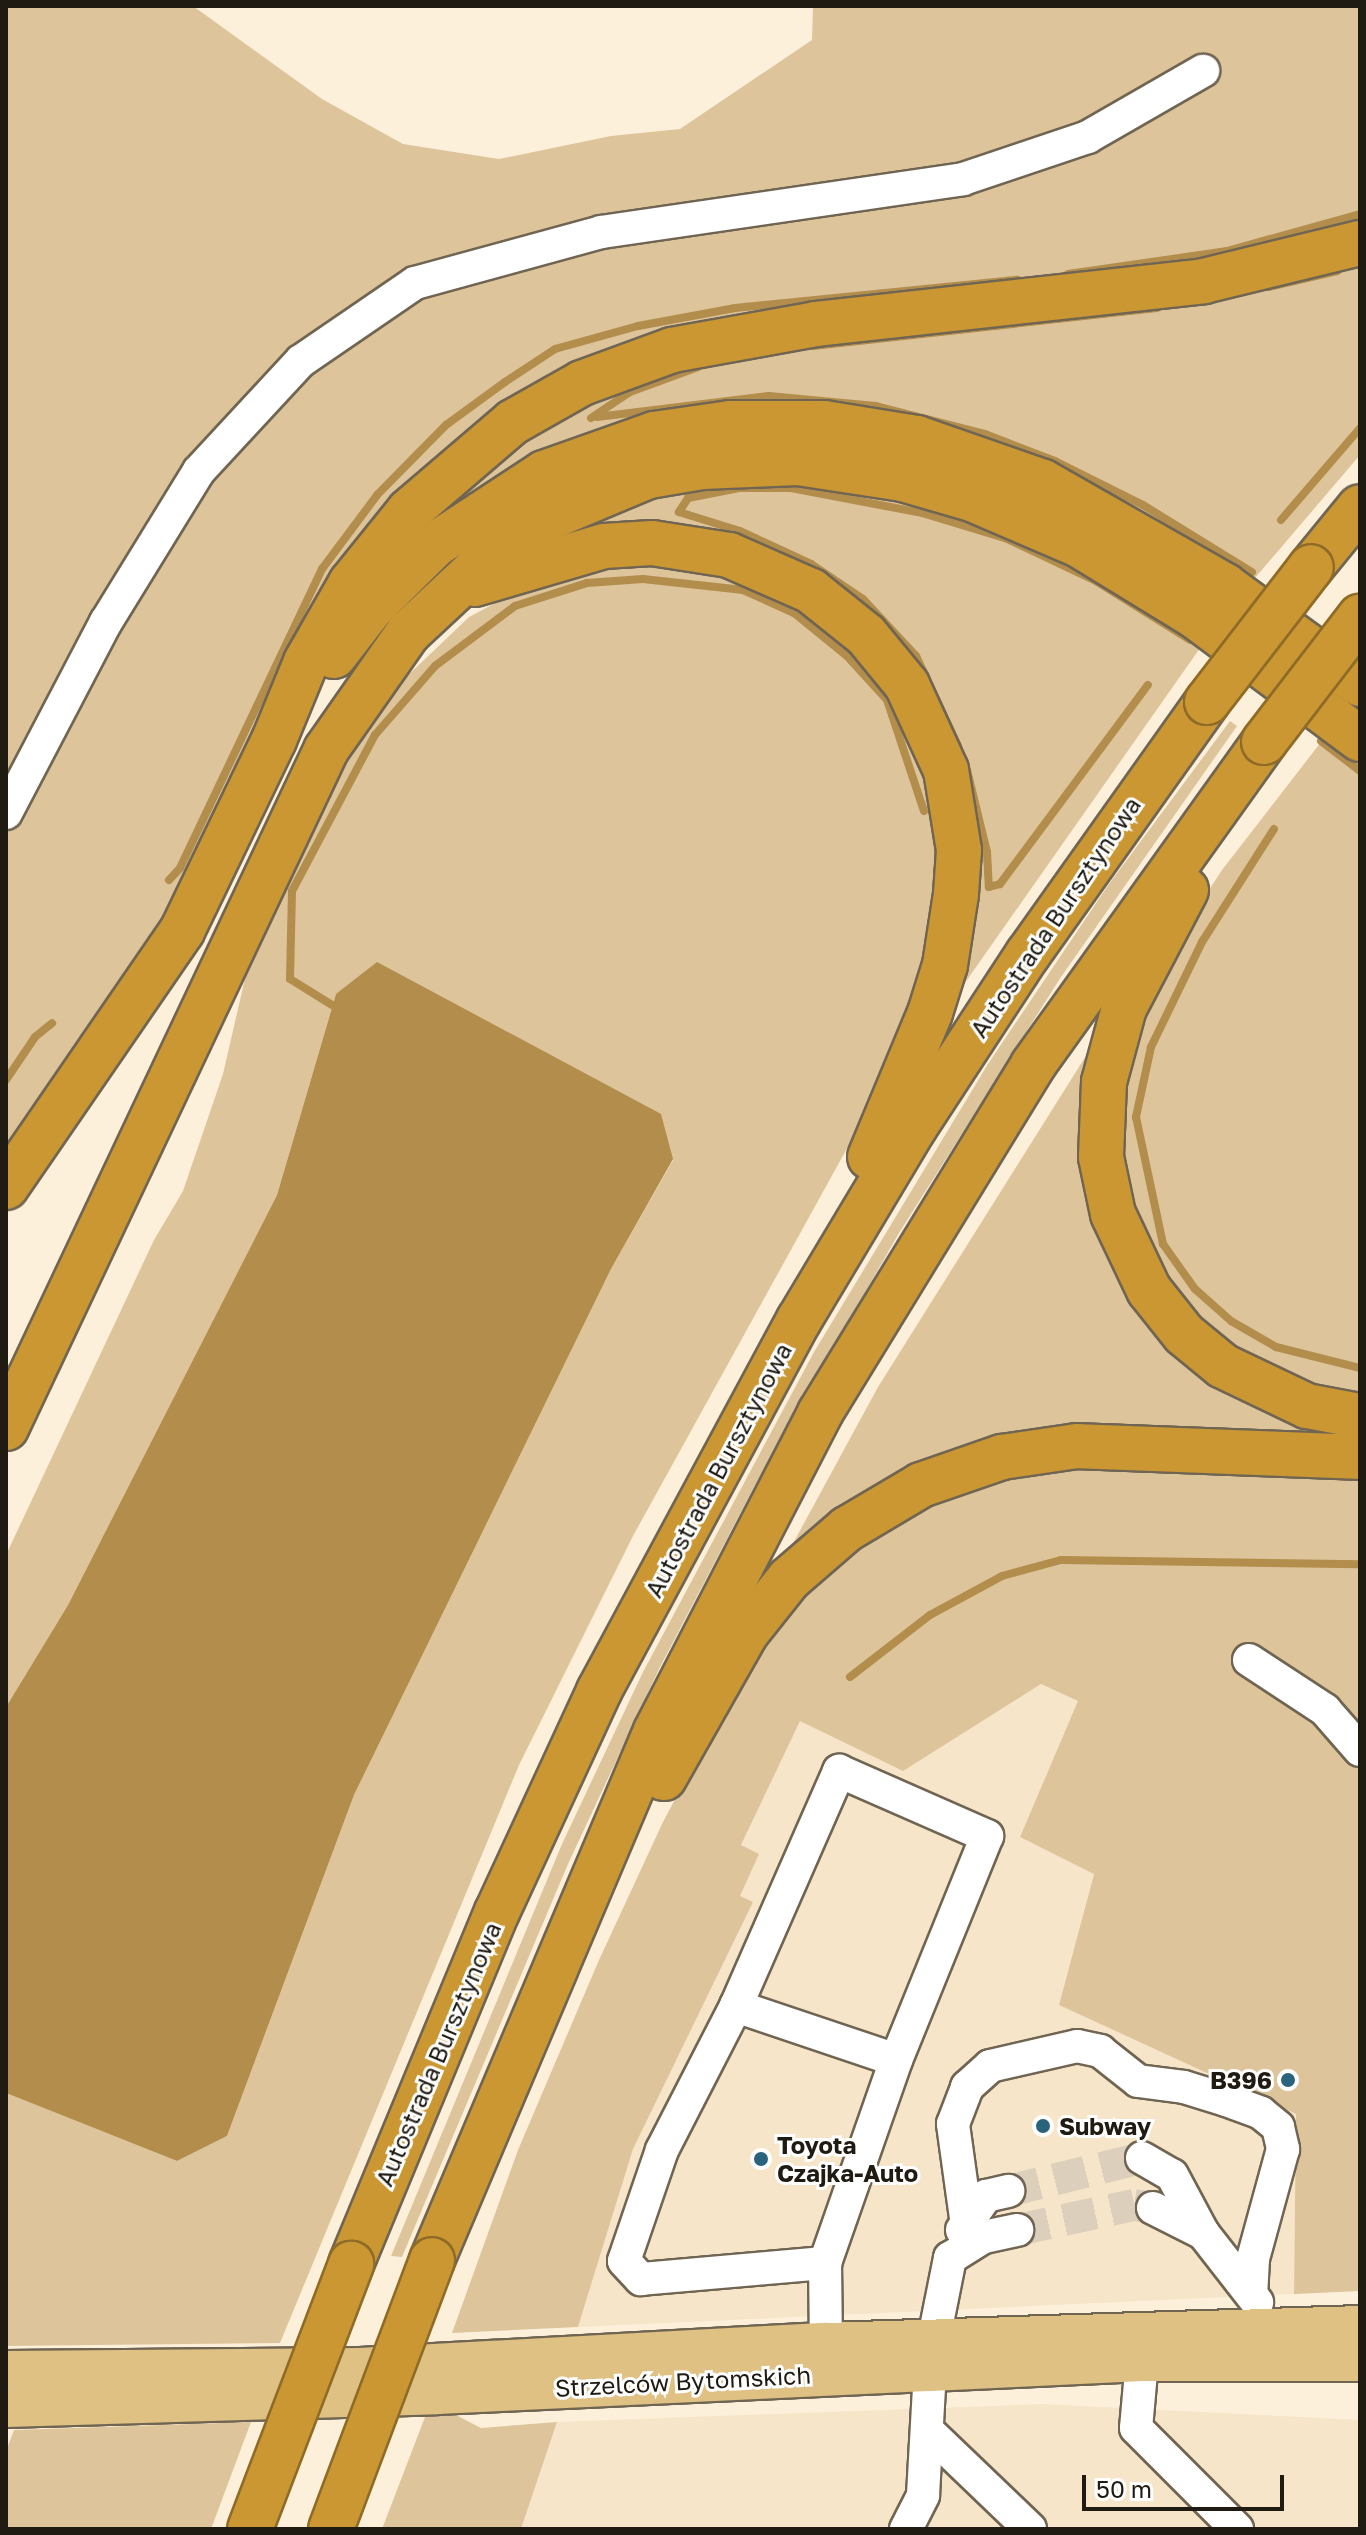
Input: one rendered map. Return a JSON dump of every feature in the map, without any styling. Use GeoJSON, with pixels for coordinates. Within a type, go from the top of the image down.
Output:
{"type":"FeatureCollection","features":[{"type":"Feature","properties":{"kind":"highway"},"geometry":{"type":"LineString","coordinates":[[6,1187],[182,931],[274,740],[327,621],[351,583],[409,511],[483,443],[582,383],[632,362],[748,334],[1158,288],[1299,261],[1360,243]]}},
{"type":"Feature","properties":{"kind":"highway"},"geometry":{"type":"LineString","coordinates":[[274,740],[372,607],[472,515],[583,455],[654,434],[743,422],[824,423],[917,438],[1043,482],[1225,586],[1360,684]]}},
{"type":"Feature","properties":{"kind":"highway"},"geometry":{"type":"LineString","coordinates":[[6,1428],[326,750],[408,633],[460,589],[496,551],[546,519],[649,476],[727,465],[847,467],[972,499],[1022,518],[1137,580],[1245,653],[1360,739]]}},
{"type":"Feature","properties":{"kind":"highway","name":"Autostrada Bursztynowa"},"geometry":{"type":"LineString","coordinates":[[250,2529],[351,2264],[497,1912],[599,1691],[799,1320],[914,1128],[1028,954],[1207,702],[1360,507]]}},
{"type":"Feature","properties":{"kind":"highway"},"geometry":{"type":"LineString","coordinates":[[460,589],[604,546],[652,543],[729,555],[787,578],[849,619],[884,655],[922,710],[946,770],[959,850],[945,965],[905,1076],[799,1320]]}},
{"type":"Feature","properties":{"kind":"highway"},"geometry":{"type":"LineString","coordinates":[[331,2529],[432,2260],[594,1874],[656,1731],[760,1525],[888,1295],[1033,1065],[1264,742],[1360,617]]}},
{"type":"Feature","properties":{"kind":"highway"},"geometry":{"type":"LineString","coordinates":[[1264,742],[1124,1008],[1104,1082],[1101,1157],[1128,1254],[1184,1334],[1223,1366],[1265,1390],[1307,1406],[1360,1416]]}},
{"type":"Feature","properties":{"kind":"highway"},"geometry":{"type":"LineString","coordinates":[[594,1874],[656,1795],[746,1633],[789,1579],[847,1529],[910,1491],[1002,1457],[1077,1446],[1360,1457]]}},
{"type":"Feature","properties":{"kind":"main road","name":"Strzelców Bytomskich"},"geometry":{"type":"LineString","coordinates":[[6,2407],[437,2394],[932,2353],[1360,2326]]}},
{"type":"Feature","properties":{"kind":"main road","name":"Strzelców Bytomskich"},"geometry":{"type":"LineString","coordinates":[[6,2371],[360,2368],[826,2343],[932,2353],[1142,2361],[1360,2361]]}},
{"type":"Feature","properties":{"kind":"lane"},"geometry":{"type":"LineString","coordinates":[[6,813],[106,622],[199,471],[301,361],[415,283],[601,232],[798,199],[963,179],[1088,137],[1203,71]]}},
{"type":"Feature","properties":{"kind":"lane"},"geometry":{"type":"LineString","coordinates":[[1249,1660],[1325,1710],[1360,1750]]}},
{"type":"Feature","properties":{"kind":"lane"},"geometry":{"type":"LineString","coordinates":[[825,2263],[641,2279],[624,2261],[662,2150],[736,2006],[839,1771],[987,1836],[896,2060],[825,2263],[826,2343]]}},
{"type":"Feature","properties":{"kind":"lane"},"geometry":{"type":"LineString","coordinates":[[736,2006],[896,2060]]}},
{"type":"Feature","properties":{"kind":"lane"},"geometry":{"type":"LineString","coordinates":[[966,2218],[953,2124],[967,2087],[990,2066],[1077,2046],[1100,2051],[1138,2081],[1184,2087],[1226,2100],[1261,2113],[1278,2127],[1283,2149],[1253,2259],[1251,2294]]}},
{"type":"Feature","properties":{"kind":"lane"},"geometry":{"type":"LineString","coordinates":[[1142,2158],[1172,2175],[1203,2233],[1278,2330]]}},
{"type":"Feature","properties":{"kind":"lane"},"geometry":{"type":"LineString","coordinates":[[906,2529],[923,2495],[932,2353],[950,2258],[966,2218],[986,2196],[1008,2191]]}},
{"type":"Feature","properties":{"kind":"lane"},"geometry":{"type":"LineString","coordinates":[[1153,2208],[1203,2233]]}},
{"type":"Feature","properties":{"kind":"lane"},"geometry":{"type":"LineString","coordinates":[[950,2258],[984,2237],[1017,2230]]}},
{"type":"Feature","properties":{"kind":"lane"},"geometry":{"type":"LineString","coordinates":[[1142,2361],[1136,2428],[1237,2529]]}},
{"type":"Feature","properties":{"kind":"lane"},"geometry":{"type":"LineString","coordinates":[[929,2432],[1030,2529]]}},
{"type":"Feature","properties":{"kind":"shaded area"},"geometry":{"type":"Polygon","coordinates":[[[6,6],[193,6],[322,99],[403,144],[499,159],[611,136],[680,129],[812,40],[813,6],[1360,6],[1360,228],[542,385],[270,694],[169,909],[6,1146],[6,6]]]}},
{"type":"Feature","properties":{"kind":"shaded area"},"geometry":{"type":"Polygon","coordinates":[[[1360,256],[1360,455],[1249,585],[906,423],[371,576],[492,456],[656,367],[1360,256]]]}},
{"type":"Feature","properties":{"kind":"shaded area"},"geometry":{"type":"Polygon","coordinates":[[[746,478],[885,488],[1036,540],[1205,641],[948,1007],[968,803],[829,588],[531,546],[626,501],[746,478]]]}},
{"type":"Feature","properties":{"kind":"shaded area"},"geometry":{"type":"Polygon","coordinates":[[[631,558],[714,570],[776,588],[878,672],[907,719],[941,826],[939,897],[923,984],[882,1085],[633,1536],[519,1765],[280,2343],[6,2346],[6,2093],[177,2161],[227,2136],[354,1795],[611,1269],[673,1160],[336,994],[277,1195],[68,1605],[6,1707],[6,1555],[154,1240],[183,1191],[223,1074],[252,948],[325,796],[402,681],[469,617],[548,575],[631,558]]]}},
{"type":"Feature","properties":{"kind":"shaded area"},"geometry":{"type":"Polygon","coordinates":[[[1230,721],[1237,726],[1061,977],[899,1233],[755,1485],[659,1669],[568,1864],[402,2257],[391,2256],[562,1844],[643,1672],[814,1352],[988,1064],[1109,884],[1230,721]]]}},
{"type":"Feature","properties":{"kind":"shaded area"},"geometry":{"type":"Polygon","coordinates":[[[1328,733],[1360,758],[1360,1396],[1318,1392],[1229,1345],[1164,1284],[1122,1177],[1118,1113],[1133,1032],[1163,960],[1222,870],[1328,733]]]}},
{"type":"Feature","properties":{"kind":"shaded area"},"geometry":{"type":"Polygon","coordinates":[[[377,962],[661,1114],[673,1159],[611,1269],[354,1795],[227,2136],[177,2161],[6,2093],[6,1707],[68,1605],[277,1195],[336,994],[377,962]]]}},
{"type":"Feature","properties":{"kind":"shaded area"},"geometry":{"type":"Polygon","coordinates":[[[1094,1043],[1126,1279],[1360,1443],[1041,1434],[784,1560],[878,1387],[1094,1043]]]}},
{"type":"Feature","properties":{"kind":"shaded area"},"geometry":{"type":"Polygon","coordinates":[[[1066,1464],[1360,1476],[1360,2291],[1294,2294],[1296,2114],[1059,2005],[1094,1874],[1020,1837],[1078,1701],[1041,1684],[903,1771],[800,1721],[741,1845],[759,1854],[740,1896],[753,1902],[633,2149],[578,2327],[452,2333],[518,2150],[599,1960],[663,1822],[749,1660],[810,1586],[882,1527],[1000,1474],[1066,1464]]]}},
{"type":"Feature","properties":{"kind":"shaded area"},"geometry":{"type":"Polygon","coordinates":[[[1041,1684],[1079,1701],[1020,1837],[1094,1873],[1059,2005],[1296,2114],[1294,2294],[578,2327],[633,2149],[752,1902],[740,1897],[741,1845],[800,1720],[903,1770],[1041,1684]]]}},
{"type":"Feature","properties":{"kind":"shaded area"},"geometry":{"type":"Polygon","coordinates":[[[1042,2404],[1360,2420],[1360,2529],[521,2529],[557,2422],[1042,2404]]]}},
{"type":"Feature","properties":{"kind":"shaded area"},"geometry":{"type":"Polygon","coordinates":[[[456,2415],[481,2428],[557,2422],[521,2529],[382,2529],[425,2417],[456,2415]]]}},
{"type":"Feature","properties":{"kind":"shaded area"},"geometry":{"type":"Polygon","coordinates":[[[251,2422],[211,2529],[6,2529],[6,2451],[14,2430],[251,2422]]]}},
{"type":"Feature","properties":{"kind":"waterway"},"geometry":{"type":"LineString","coordinates":[[1068,274],[1227,251],[1360,214]]}},
{"type":"Feature","properties":{"kind":"waterway"},"geometry":{"type":"LineString","coordinates":[[1269,287],[1337,271]]}},
{"type":"Feature","properties":{"kind":"waterway"},"geometry":{"type":"LineString","coordinates":[[169,880],[180,868],[322,569],[378,494],[446,425],[505,382],[555,349],[638,326],[735,308],[1018,280]]}},
{"type":"Feature","properties":{"kind":"waterway"},"geometry":{"type":"LineString","coordinates":[[813,346],[1157,308]]}},
{"type":"Feature","properties":{"kind":"waterway"},"geometry":{"type":"LineString","coordinates":[[591,418],[630,392],[698,367]]}},
{"type":"Feature","properties":{"kind":"waterway"},"geometry":{"type":"LineString","coordinates":[[597,417],[769,396],[876,406],[985,434],[1055,461],[1143,505],[1252,572]]}},
{"type":"Feature","properties":{"kind":"waterway"},"geometry":{"type":"LineString","coordinates":[[1281,520],[1360,428]]}},
{"type":"Feature","properties":{"kind":"waterway"},"geometry":{"type":"LineString","coordinates":[[958,746],[916,656],[863,599],[811,564],[740,531],[679,512],[688,498],[739,488],[791,488],[922,513],[1005,538],[1096,581],[1190,640]]}},
{"type":"Feature","properties":{"kind":"waterway"},"geometry":{"type":"LineString","coordinates":[[332,1005],[290,979],[292,891],[375,735],[435,666],[515,606],[587,583],[643,579],[743,590],[794,613],[847,656],[887,700],[924,811]]}},
{"type":"Feature","properties":{"kind":"waterway"},"geometry":{"type":"LineString","coordinates":[[967,770],[987,852],[989,887],[1000,884],[1148,685]]}},
{"type":"Feature","properties":{"kind":"waterway"},"geometry":{"type":"LineString","coordinates":[[1321,741],[1360,771]]}},
{"type":"Feature","properties":{"kind":"waterway"},"geometry":{"type":"LineString","coordinates":[[1274,829],[1202,942],[1151,1047],[1136,1117],[1163,1244],[1195,1289],[1231,1321],[1276,1347],[1360,1368]]}},
{"type":"Feature","properties":{"kind":"waterway"},"geometry":{"type":"LineString","coordinates":[[6,1080],[35,1037],[52,1023]]}},
{"type":"Feature","properties":{"kind":"waterway"},"geometry":{"type":"LineString","coordinates":[[850,1677],[930,1615],[1002,1576],[1061,1560],[1360,1564]]}},
{"type":"Feature","properties":{"kind":"tunnel"},"geometry":{"type":"LineString","coordinates":[[1008,2191],[1142,2158]]}},
{"type":"Feature","properties":{"kind":"tunnel"},"geometry":{"type":"LineString","coordinates":[[1017,2230],[1134,2205],[1153,2208]]}},
{"type":"Feature","properties":{"kind":"place","name":"B396"},"geometry":{"type":"Point","coordinates":[1288,2080]}},
{"type":"Feature","properties":{"kind":"place","name":"Subway"},"geometry":{"type":"Point","coordinates":[1043,2126]}},
{"type":"Feature","properties":{"kind":"place","name":"Toyota Czajka-Auto"},"geometry":{"type":"Point","coordinates":[761,2159]}}]}
